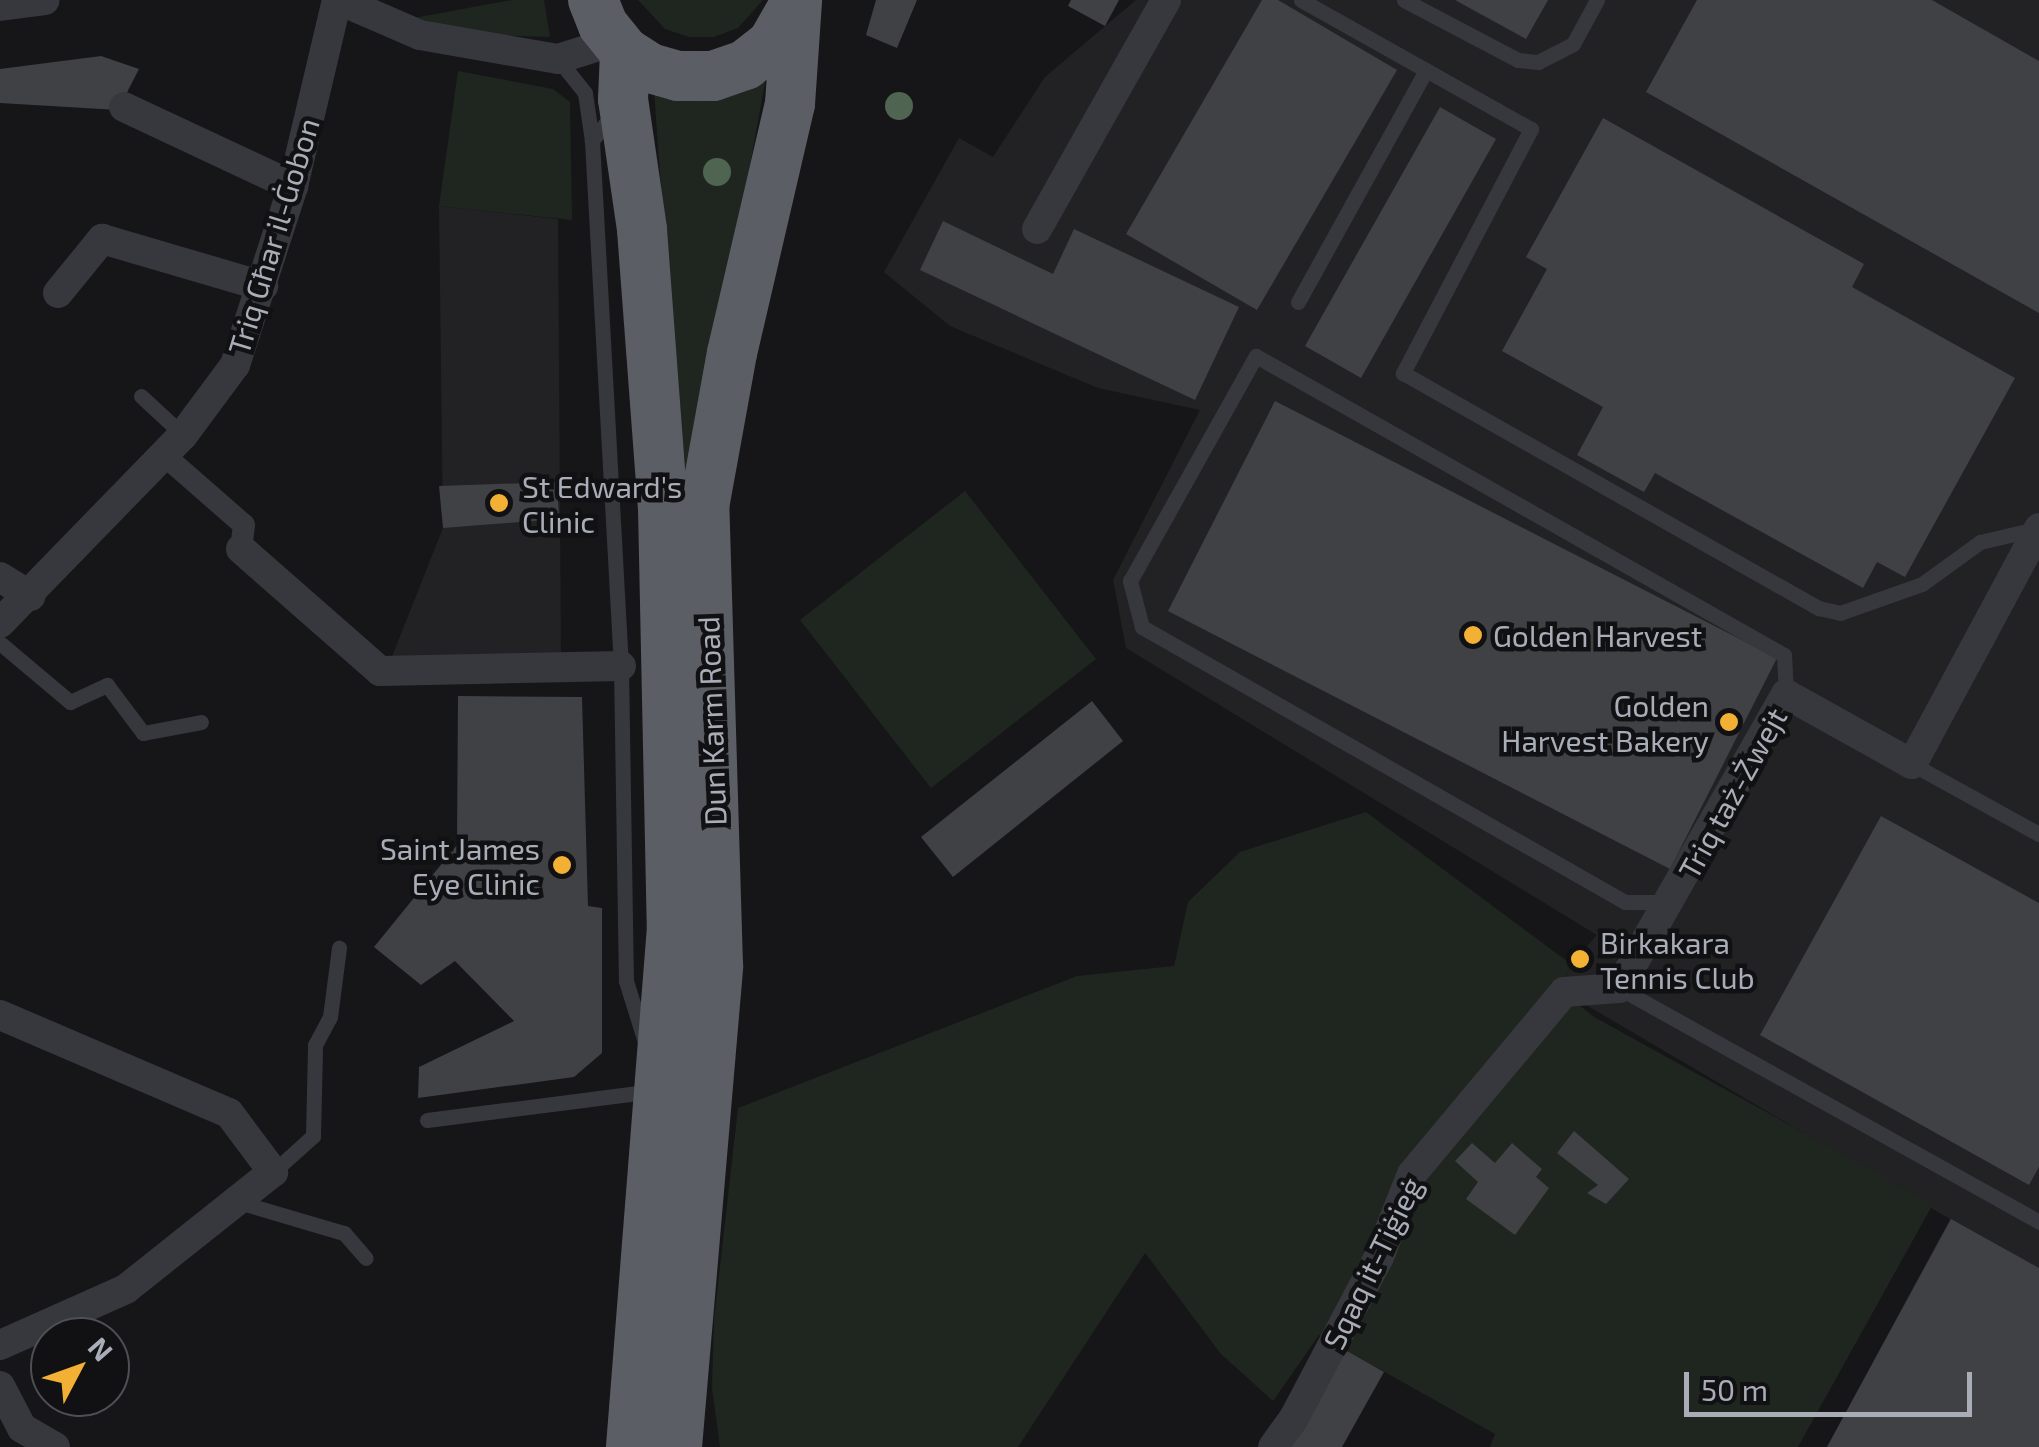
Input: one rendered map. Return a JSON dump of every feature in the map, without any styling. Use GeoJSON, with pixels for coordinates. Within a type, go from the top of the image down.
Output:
{"type":"FeatureCollection","features":[{"type":"Feature","properties":{"kind":"highway","name":"Dun Karm Road"},"geometry":{"type":"LineString","coordinates":[[614,48],[650,68],[678,76],[713,76],[746,65],[772,44],[796,1]]}},
{"type":"Feature","properties":{"kind":"highway","name":"Dun Karm Road"},"geometry":{"type":"LineString","coordinates":[[677,1447],[718,966],[704,507],[732,353],[790,104],[796,1]]}},
{"type":"Feature","properties":{"kind":"highway","name":"Dun Karm Road"},"geometry":{"type":"LineString","coordinates":[[614,48],[642,230],[662,508],[672,927],[629,1435]]}},
{"type":"Feature","properties":{"kind":"street"},"geometry":{"type":"LineString","coordinates":[[0,6],[45,0]]}},
{"type":"Feature","properties":{"kind":"street"},"geometry":{"type":"LineString","coordinates":[[338,0],[420,35],[558,58],[614,48]]}},
{"type":"Feature","properties":{"kind":"street","name":"Triq Għar il-Ġobon"},"geometry":{"type":"LineString","coordinates":[[0,624],[173,446],[235,365],[293,186],[338,0]]}},
{"type":"Feature","properties":{"kind":"street"},"geometry":{"type":"LineString","coordinates":[[1038,229],[1166,0]]}},
{"type":"Feature","properties":{"kind":"street"},"geometry":{"type":"LineString","coordinates":[[124,107],[293,186]]}},
{"type":"Feature","properties":{"kind":"street"},"geometry":{"type":"LineString","coordinates":[[58,293],[102,239],[263,286]]}},
{"type":"Feature","properties":{"kind":"street"},"geometry":{"type":"LineString","coordinates":[[173,446],[244,525],[242,549],[380,671],[621,666]]}},
{"type":"Feature","properties":{"kind":"street"},"geometry":{"type":"LineString","coordinates":[[1912,764],[2039,528]]}},
{"type":"Feature","properties":{"kind":"street"},"geometry":{"type":"LineString","coordinates":[[0,577],[31,596]]}},
{"type":"Feature","properties":{"kind":"street","name":"Triq taż-Żwejt"},"geometry":{"type":"LineString","coordinates":[[1619,988],[1672,902],[1786,694],[1912,764]]}},
{"type":"Feature","properties":{"kind":"street","name":"Sqaq it-Tiġieġ"},"geometry":{"type":"LineString","coordinates":[[1273,1447],[1294,1418],[1380,1257],[1412,1174],[1564,992],[1619,988]]}},
{"type":"Feature","properties":{"kind":"street"},"geometry":{"type":"LineString","coordinates":[[0,1015],[228,1114],[274,1172],[126,1289],[0,1346]]}},
{"type":"Feature","properties":{"kind":"street"},"geometry":{"type":"LineString","coordinates":[[0,1386],[22,1428],[56,1447]]}},
{"type":"Feature","properties":{"kind":"lane"},"geometry":{"type":"LineString","coordinates":[[1301,0],[1531,128],[1403,373],[1819,608],[1840,613],[1857,610],[1922,584],[1980,542],[2039,528]]}},
{"type":"Feature","properties":{"kind":"lane"},"geometry":{"type":"LineString","coordinates":[[1404,0],[1518,60],[1538,62],[1557,56],[1574,44],[1596,0]]}},
{"type":"Feature","properties":{"kind":"lane"},"geometry":{"type":"LineString","coordinates":[[592,141],[614,48]]}},
{"type":"Feature","properties":{"kind":"lane","name":"Dun Karm Road"},"geometry":{"type":"LineString","coordinates":[[558,58],[585,93],[592,141],[621,666],[626,981],[660,1090]]}},
{"type":"Feature","properties":{"kind":"lane"},"geometry":{"type":"LineString","coordinates":[[1298,302],[1426,70]]}},
{"type":"Feature","properties":{"kind":"lane"},"geometry":{"type":"LineString","coordinates":[[1672,902],[1625,902],[1142,627],[1130,581],[1256,356],[1784,656],[1786,694]]}},
{"type":"Feature","properties":{"kind":"lane"},"geometry":{"type":"LineString","coordinates":[[141,396],[173,446]]}},
{"type":"Feature","properties":{"kind":"lane"},"geometry":{"type":"LineString","coordinates":[[0,643],[70,702],[107,685],[143,733],[201,722]]}},
{"type":"Feature","properties":{"kind":"lane"},"geometry":{"type":"LineString","coordinates":[[1912,764],[2039,834]]}},
{"type":"Feature","properties":{"kind":"lane"},"geometry":{"type":"LineString","coordinates":[[274,1172],[314,1136],[315,1045],[330,1016],[338,948]]}},
{"type":"Feature","properties":{"kind":"lane"},"geometry":{"type":"LineString","coordinates":[[1619,988],[2039,1222]]}},
{"type":"Feature","properties":{"kind":"lane"},"geometry":{"type":"LineString","coordinates":[[427,1120],[660,1090]]}},
{"type":"Feature","properties":{"kind":"lane"},"geometry":{"type":"LineString","coordinates":[[235,1201],[344,1233],[366,1258]]}},
{"type":"Feature","properties":{"kind":"shaded area"},"geometry":{"type":"Polygon","coordinates":[[[512,0],[544,0],[550,37],[487,35],[414,18],[512,0]]]}},
{"type":"Feature","properties":{"kind":"shaded area"},"geometry":{"type":"Polygon","coordinates":[[[638,0],[763,0],[738,28],[714,37],[689,37],[665,29],[638,0]]]}},
{"type":"Feature","properties":{"kind":"shaded area"},"geometry":{"type":"Polygon","coordinates":[[[1136,0],[2039,0],[2039,1447],[1827,1447],[1950,1219],[1559,989],[1571,964],[1597,935],[1126,648],[1113,580],[1200,410],[1098,388],[950,326],[884,272],[959,138],[993,157],[1045,77],[1136,0]]]}},
{"type":"Feature","properties":{"kind":"shaded area"},"geometry":{"type":"Polygon","coordinates":[[[458,71],[553,89],[570,102],[572,220],[439,206],[458,71]]]}},
{"type":"Feature","properties":{"kind":"shaded area"},"geometry":{"type":"Polygon","coordinates":[[[766,77],[685,525],[654,90],[766,77]]]}},
{"type":"Feature","properties":{"kind":"shaded area"},"geometry":{"type":"Polygon","coordinates":[[[439,206],[558,219],[561,655],[391,659],[443,528],[439,206]]]}},
{"type":"Feature","properties":{"kind":"shaded area"},"geometry":{"type":"Polygon","coordinates":[[[965,491],[1096,659],[931,788],[800,620],[965,491]]]}},
{"type":"Feature","properties":{"kind":"shaded area"},"geometry":{"type":"Polygon","coordinates":[[[1366,812],[1571,964],[1559,989],[1594,1017],[1933,1204],[1798,1447],[1490,1447],[1495,1434],[1319,1335],[1273,1401],[1221,1354],[1145,1253],[1018,1447],[720,1447],[712,1388],[714,1319],[738,1108],[1077,976],[1174,966],[1188,902],[1240,852],[1366,812]]]}},
{"type":"Feature","properties":{"kind":"building"},"geometry":{"type":"Polygon","coordinates":[[[876,0],[917,0],[897,48],[866,35],[876,0]]]}},
{"type":"Feature","properties":{"kind":"building"},"geometry":{"type":"Polygon","coordinates":[[[1071,0],[1119,0],[1105,26],[1068,6],[1071,0]]]}},
{"type":"Feature","properties":{"kind":"building"},"geometry":{"type":"Polygon","coordinates":[[[1262,0],[1278,0],[1397,70],[1257,310],[1126,234],[1262,0]]]}},
{"type":"Feature","properties":{"kind":"building"},"geometry":{"type":"Polygon","coordinates":[[[1455,0],[1548,0],[1526,39],[1455,0]]]}},
{"type":"Feature","properties":{"kind":"building"},"geometry":{"type":"Polygon","coordinates":[[[1697,0],[1932,0],[2039,61],[2039,313],[1646,92],[1697,0]]]}},
{"type":"Feature","properties":{"kind":"building"},"geometry":{"type":"Polygon","coordinates":[[[101,56],[139,69],[118,110],[0,103],[0,69],[101,56]]]}},
{"type":"Feature","properties":{"kind":"building"},"geometry":{"type":"Polygon","coordinates":[[[1440,107],[1496,139],[1361,378],[1305,346],[1440,107]]]}},
{"type":"Feature","properties":{"kind":"building"},"geometry":{"type":"Polygon","coordinates":[[[1603,118],[1864,264],[1852,287],[2015,378],[1905,577],[1877,562],[1863,588],[1655,473],[1644,492],[1577,455],[1603,407],[1502,351],[1547,269],[1526,257],[1603,118]]]}},
{"type":"Feature","properties":{"kind":"building"},"geometry":{"type":"Polygon","coordinates":[[[943,221],[1053,274],[1074,229],[1239,307],[1195,400],[920,270],[943,221]]]}},
{"type":"Feature","properties":{"kind":"building","name":"Golden Harvest"},"geometry":{"type":"Polygon","coordinates":[[[1275,401],[1777,658],[1670,869],[1168,611],[1275,401]]]}},
{"type":"Feature","properties":{"kind":"building","name":"St Edward's Clinic"},"geometry":{"type":"Polygon","coordinates":[[[557,482],[559,519],[443,528],[439,486],[557,482]]]}},
{"type":"Feature","properties":{"kind":"building"},"geometry":{"type":"Polygon","coordinates":[[[458,696],[582,697],[588,906],[602,908],[602,1053],[574,1077],[418,1098],[419,1067],[514,1021],[455,961],[421,985],[374,947],[457,845],[458,696]]]}},
{"type":"Feature","properties":{"kind":"building"},"geometry":{"type":"Polygon","coordinates":[[[1092,701],[1123,741],[953,877],[921,837],[1092,701]]]}},
{"type":"Feature","properties":{"kind":"building"},"geometry":{"type":"Polygon","coordinates":[[[1881,816],[2039,903],[2039,1167],[2029,1185],[1760,1035],[1881,816]]]}},
{"type":"Feature","properties":{"kind":"building"},"geometry":{"type":"Polygon","coordinates":[[[1574,1131],[1629,1179],[1606,1204],[1587,1193],[1598,1185],[1557,1153],[1574,1131]]]}},
{"type":"Feature","properties":{"kind":"building"},"geometry":{"type":"Polygon","coordinates":[[[1472,1143],[1495,1163],[1512,1143],[1542,1169],[1536,1177],[1549,1188],[1515,1235],[1466,1199],[1478,1182],[1455,1161],[1472,1143]]]}},
{"type":"Feature","properties":{"kind":"building"},"geometry":{"type":"Polygon","coordinates":[[[1951,1219],[2039,1268],[2039,1447],[1827,1447],[1951,1219]]]}},
{"type":"Feature","properties":{"kind":"building"},"geometry":{"type":"Polygon","coordinates":[[[1342,1348],[1384,1372],[1342,1447],[1289,1447],[1342,1348]]]}},
{"type":"Feature","properties":{"kind":"place","name":"St Edward's Clinic"},"geometry":{"type":"Point","coordinates":[499,503]}},
{"type":"Feature","properties":{"kind":"place","name":"Golden Harvest"},"geometry":{"type":"Point","coordinates":[1473,635]}},
{"type":"Feature","properties":{"kind":"place","name":"Golden Harvest Bakery"},"geometry":{"type":"Point","coordinates":[1729,722]}},
{"type":"Feature","properties":{"kind":"place","name":"Saint James Eye Clinic"},"geometry":{"type":"Point","coordinates":[562,865]}},
{"type":"Feature","properties":{"kind":"place","name":"Birkakara Tennis Club"},"geometry":{"type":"Point","coordinates":[1580,959]}}]}
